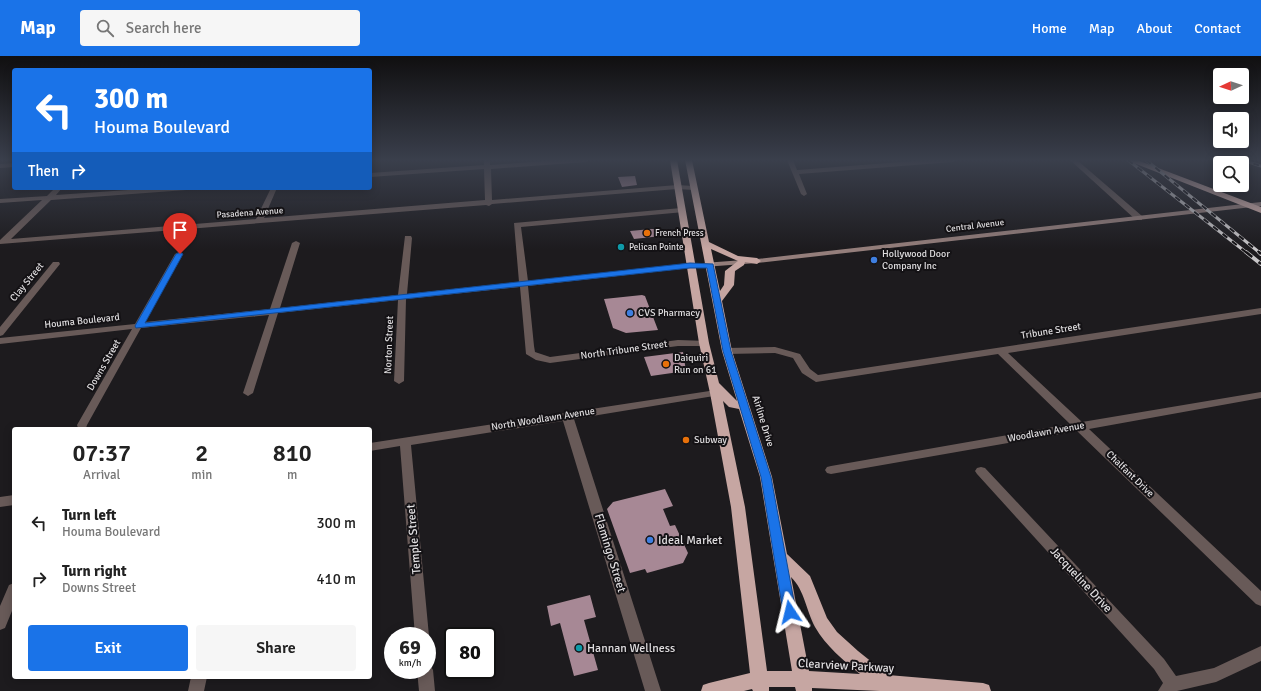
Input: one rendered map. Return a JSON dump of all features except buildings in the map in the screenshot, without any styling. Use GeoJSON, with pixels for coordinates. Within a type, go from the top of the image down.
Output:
{"type":"FeatureCollection","features":[{"type":"Feature","properties":{"kind":"highway"},"geometry":{"type":"LineString","coordinates":[[677,190],[704,343],[715,387],[738,507],[760,685]]}},
{"type":"Feature","properties":{"kind":"highway","name":"Airline Drive"},"geometry":{"type":"LineString","coordinates":[[694,190],[727,351],[766,477],[803,685]]}},
{"type":"Feature","properties":{"kind":"highway"},"geometry":{"type":"LineString","coordinates":[[1208,190],[1261,210]]}},
{"type":"Feature","properties":{"kind":"highway"},"geometry":{"type":"LineString","coordinates":[[1223,190],[1261,204]]}},
{"type":"Feature","properties":{"kind":"highway"},"geometry":{"type":"LineString","coordinates":[[706,244],[736,258],[757,261]]}},
{"type":"Feature","properties":{"kind":"highway"},"geometry":{"type":"LineString","coordinates":[[717,301],[729,285],[728,274],[730,269],[741,263]]}},
{"type":"Feature","properties":{"kind":"highway"},"geometry":{"type":"LineString","coordinates":[[715,387],[727,400],[733,404],[744,406]]}},
{"type":"Feature","properties":{"kind":"highway"},"geometry":{"type":"LineString","coordinates":[[780,557],[805,581],[821,622],[831,637],[852,657],[885,683]]}},
{"type":"Feature","properties":{"kind":"highway","name":"Clearview Parkway"},"geometry":{"type":"LineString","coordinates":[[709,691],[760,685],[885,683],[983,691]]}},
{"type":"Feature","properties":{"kind":"main road","name":"Central Avenue"},"geometry":{"type":"LineString","coordinates":[[690,266],[741,263],[1261,204]]}},
{"type":"Feature","properties":{"kind":"street"},"geometry":{"type":"LineString","coordinates":[[2,242],[57,190]]}},
{"type":"Feature","properties":{"kind":"street"},"geometry":{"type":"LineString","coordinates":[[0,201],[159,190]]}},
{"type":"Feature","properties":{"kind":"street"},"geometry":{"type":"LineString","coordinates":[[259,221],[273,190]]}},
{"type":"Feature","properties":{"kind":"street"},"geometry":{"type":"LineString","coordinates":[[488,190],[489,204]]}},
{"type":"Feature","properties":{"kind":"street","name":"Pasadena Avenue"},"geometry":{"type":"LineString","coordinates":[[2,242],[489,204],[648,190]]}},
{"type":"Feature","properties":{"kind":"street"},"geometry":{"type":"LineString","coordinates":[[802,190],[804,194]]}},
{"type":"Feature","properties":{"kind":"street"},"geometry":{"type":"LineString","coordinates":[[1107,190],[1139,218]]}},
{"type":"Feature","properties":{"kind":"street"},"geometry":{"type":"LineString","coordinates":[[523,284],[518,225],[681,210]]}},
{"type":"Feature","properties":{"kind":"street","name":"Norton Street"},"geometry":{"type":"LineString","coordinates":[[399,381],[402,298],[408,238]]}},
{"type":"Feature","properties":{"kind":"street"},"geometry":{"type":"LineString","coordinates":[[248,393],[296,244]]}},
{"type":"Feature","properties":{"kind":"street","name":"Downs Street"},"geometry":{"type":"LineString","coordinates":[[82,425],[180,254]]}},
{"type":"Feature","properties":{"kind":"street","name":"Clay Street"},"geometry":{"type":"LineString","coordinates":[[0,333],[56,264]]}},
{"type":"Feature","properties":{"kind":"street","name":"Houma Boulevard"},"geometry":{"type":"LineString","coordinates":[[0,341],[690,266]]}},
{"type":"Feature","properties":{"kind":"street","name":"North Tribune Street"},"geometry":{"type":"LineString","coordinates":[[523,284],[528,314],[529,346],[531,354],[544,358],[562,359],[678,343],[704,343]]}},
{"type":"Feature","properties":{"kind":"street","name":"Tribune Street"},"geometry":{"type":"LineString","coordinates":[[727,351],[775,350],[797,356],[806,371],[816,379],[1261,311]]}},
{"type":"Feature","properties":{"kind":"street","name":"Chalfant Drive"},"geometry":{"type":"LineString","coordinates":[[999,350],[1261,600]]}},
{"type":"Feature","properties":{"kind":"street","name":"North Woodlawn Avenue"},"geometry":{"type":"LineString","coordinates":[[372,447],[567,415],[715,387]]}},
{"type":"Feature","properties":{"kind":"street","name":"Woodlawn Avenue"},"geometry":{"type":"LineString","coordinates":[[830,470],[1261,395]]}},
{"type":"Feature","properties":{"kind":"street","name":"Flamingo Street"},"geometry":{"type":"LineString","coordinates":[[567,415],[653,691]]}},
{"type":"Feature","properties":{"kind":"street","name":"Temple Street"},"geometry":{"type":"LineString","coordinates":[[405,442],[421,627]]}},
{"type":"Feature","properties":{"kind":"street","name":"Jacqueline Drive"},"geometry":{"type":"LineString","coordinates":[[981,471],[1159,664],[1170,688]]}},
{"type":"Feature","properties":{"kind":"street"},"geometry":{"type":"LineString","coordinates":[[0,502],[12,500]]}},
{"type":"Feature","properties":{"kind":"street"},"geometry":{"type":"LineString","coordinates":[[0,623],[12,594]]}},
{"type":"Feature","properties":{"kind":"street"},"geometry":{"type":"LineString","coordinates":[[1170,688],[1216,675],[1261,653]]}},
{"type":"Feature","properties":{"kind":"street"},"geometry":{"type":"LineString","coordinates":[[196,691],[199,679]]}},
{"type":"Feature","properties":{"kind":"street"},"geometry":{"type":"LineString","coordinates":[[426,679],[427,691]]}},
{"type":"Feature","properties":{"kind":"railway"},"geometry":{"type":"LineString","coordinates":[[1166,190],[1247,253]]}},
{"type":"Feature","properties":{"kind":"railway"},"geometry":{"type":"LineString","coordinates":[[1182,190],[1260,253]]}},
{"type":"Feature","properties":{"kind":"railway"},"geometry":{"type":"LineString","coordinates":[[1246,252],[1261,264]]}},
{"type":"Feature","properties":{"kind":"place","name":"French Press"},"geometry":{"type":"Point","coordinates":[647,233]}},
{"type":"Feature","properties":{"kind":"place","name":"Pelican Pointe"},"geometry":{"type":"Point","coordinates":[621,247]}},
{"type":"Feature","properties":{"kind":"place","name":"Hollywood Door Company Inc"},"geometry":{"type":"Point","coordinates":[874,260]}},
{"type":"Feature","properties":{"kind":"place","name":"CVS Pharmacy"},"geometry":{"type":"Point","coordinates":[630,313]}},
{"type":"Feature","properties":{"kind":"place","name":"Daiquiri Run on 61"},"geometry":{"type":"Point","coordinates":[666,364]}},
{"type":"Feature","properties":{"kind":"place","name":"Subway"},"geometry":{"type":"Point","coordinates":[686,440]}},
{"type":"Feature","properties":{"kind":"place","name":"Ideal Market"},"geometry":{"type":"Point","coordinates":[650,540]}},
{"type":"Feature","properties":{"kind":"place","name":"Hannan Wellness"},"geometry":{"type":"Point","coordinates":[579,648]}},
{"type":"Feature","properties":{"kind":"route"},"geometry":{"type":"LineString","coordinates":[[180,254],[139,326],[710,265],[727,351],[766,477],[790,612]]}}]}
